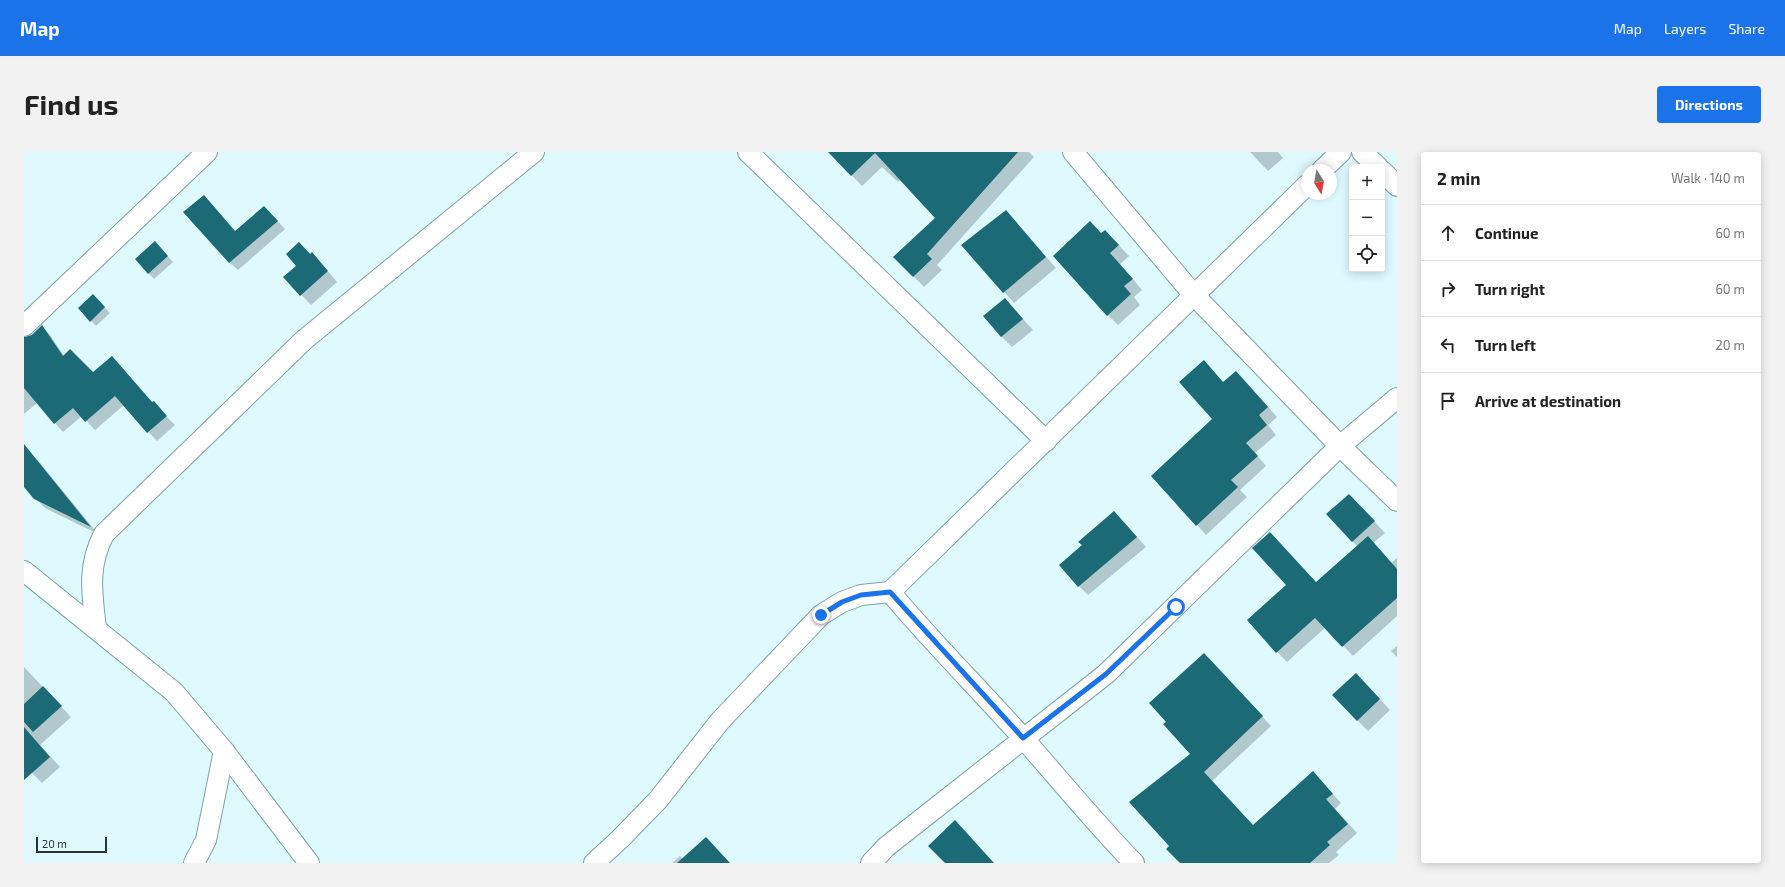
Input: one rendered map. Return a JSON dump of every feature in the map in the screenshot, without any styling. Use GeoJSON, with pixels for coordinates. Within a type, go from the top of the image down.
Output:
{"type":"FeatureCollection","features":[{"type":"Feature","properties":{"kind":"street"},"geometry":{"type":"LineString","coordinates":[[24,326],[207,152]]}},
{"type":"Feature","properties":{"kind":"street"},"geometry":{"type":"LineString","coordinates":[[96,628],[91,580],[93,560],[97,546],[104,534],[304,340],[534,152]]}},
{"type":"Feature","properties":{"kind":"street"},"geometry":{"type":"LineString","coordinates":[[748,152],[1046,441]]}},
{"type":"Feature","properties":{"kind":"street"},"geometry":{"type":"LineString","coordinates":[[1073,152],[1193,294],[1340,446],[1397,501]]}},
{"type":"Feature","properties":{"kind":"street"},"geometry":{"type":"LineString","coordinates":[[1328,164],[1341,152]]}},
{"type":"Feature","properties":{"kind":"street"},"geometry":{"type":"LineString","coordinates":[[1362,152],[1375,164]]}},
{"type":"Feature","properties":{"kind":"street"},"geometry":{"type":"LineString","coordinates":[[1385,174],[1397,186]]}},
{"type":"Feature","properties":{"kind":"street"},"geometry":{"type":"LineString","coordinates":[[594,863],[658,800],[720,721],[821,615],[842,602],[861,595],[890,592],[1046,441],[1193,294],[1301,191]]}},
{"type":"Feature","properties":{"kind":"street"},"geometry":{"type":"LineString","coordinates":[[871,863],[886,847],[1106,674],[1340,446],[1397,398]]}},
{"type":"Feature","properties":{"kind":"street"},"geometry":{"type":"LineString","coordinates":[[24,571],[168,685],[224,751],[310,863]]}},
{"type":"Feature","properties":{"kind":"street"},"geometry":{"type":"LineString","coordinates":[[890,592],[1134,863]]}},
{"type":"Feature","properties":{"kind":"street"},"geometry":{"type":"LineString","coordinates":[[194,863],[206,840],[224,751]]}},
{"type":"Feature","properties":{"kind":"building"},"geometry":{"type":"Polygon","coordinates":[[[828,152],[1018,152],[927,254],[932,259],[913,277],[893,257],[935,218],[875,153],[851,176],[828,152]]]}},
{"type":"Feature","properties":{"kind":"building"},"geometry":{"type":"Polygon","coordinates":[[[204,195],[235,231],[264,206],[278,221],[229,263],[183,212],[204,195]]]}},
{"type":"Feature","properties":{"kind":"building"},"geometry":{"type":"Polygon","coordinates":[[[1006,210],[1046,257],[1003,293],[961,245],[1006,210]]]}},
{"type":"Feature","properties":{"kind":"building"},"geometry":{"type":"Polygon","coordinates":[[[1090,221],[1101,233],[1105,230],[1119,245],[1110,253],[1133,279],[1124,286],[1131,294],[1107,316],[1053,256],[1090,221]]]}},
{"type":"Feature","properties":{"kind":"building"},"geometry":{"type":"Polygon","coordinates":[[[155,241],[168,256],[148,274],[135,259],[155,241]]]}},
{"type":"Feature","properties":{"kind":"building"},"geometry":{"type":"Polygon","coordinates":[[[299,242],[310,254],[312,252],[328,271],[300,296],[283,277],[296,266],[286,254],[299,242]]]}},
{"type":"Feature","properties":{"kind":"building"},"geometry":{"type":"Polygon","coordinates":[[[93,294],[105,307],[90,322],[78,308],[93,294]]]}},
{"type":"Feature","properties":{"kind":"building"},"geometry":{"type":"Polygon","coordinates":[[[1005,298],[1023,319],[1001,337],[983,316],[1005,298]]]}},
{"type":"Feature","properties":{"kind":"building"},"geometry":{"type":"Polygon","coordinates":[[[42,325],[63,356],[70,349],[93,372],[112,356],[152,402],[154,401],[167,416],[147,433],[115,396],[85,422],[73,408],[54,424],[24,388],[24,337],[32,335],[42,325]]]}},
{"type":"Feature","properties":{"kind":"building"},"geometry":{"type":"Polygon","coordinates":[[[1204,360],[1223,382],[1236,371],[1268,407],[1259,415],[1267,425],[1246,443],[1258,456],[1231,480],[1238,487],[1196,526],[1151,476],[1212,419],[1179,382],[1204,360]]]}},
{"type":"Feature","properties":{"kind":"building"},"geometry":{"type":"Polygon","coordinates":[[[24,444],[91,527],[34,499],[24,487],[24,444]]]}},
{"type":"Feature","properties":{"kind":"building"},"geometry":{"type":"Polygon","coordinates":[[[1349,494],[1375,521],[1352,542],[1326,514],[1349,494]]]}},
{"type":"Feature","properties":{"kind":"building"},"geometry":{"type":"Polygon","coordinates":[[[1114,511],[1137,537],[1078,587],[1059,565],[1082,545],[1078,542],[1114,511]]]}},
{"type":"Feature","properties":{"kind":"building"},"geometry":{"type":"Polygon","coordinates":[[[1270,532],[1316,582],[1368,536],[1397,569],[1397,598],[1342,647],[1315,618],[1276,653],[1247,620],[1286,585],[1252,548],[1270,532]]]}},
{"type":"Feature","properties":{"kind":"building"},"geometry":{"type":"Polygon","coordinates":[[[1204,653],[1263,716],[1204,772],[1253,825],[1313,771],[1333,794],[1326,799],[1348,824],[1327,842],[1330,845],[1310,863],[1180,863],[1166,849],[1169,846],[1129,802],[1190,754],[1163,724],[1166,722],[1149,703],[1204,653]]]}},
{"type":"Feature","properties":{"kind":"building"},"geometry":{"type":"Polygon","coordinates":[[[1356,673],[1380,699],[1357,721],[1332,695],[1356,673]]]}},
{"type":"Feature","properties":{"kind":"building"},"geometry":{"type":"Polygon","coordinates":[[[43,686],[62,706],[33,732],[24,722],[24,704],[43,686]]]}},
{"type":"Feature","properties":{"kind":"building"},"geometry":{"type":"Polygon","coordinates":[[[24,727],[50,757],[24,780],[24,727]]]}},
{"type":"Feature","properties":{"kind":"building"},"geometry":{"type":"Polygon","coordinates":[[[955,820],[994,863],[945,863],[928,846],[955,820]]]}},
{"type":"Feature","properties":{"kind":"building"},"geometry":{"type":"Polygon","coordinates":[[[706,837],[730,863],[677,863],[706,837]]]}},
{"type":"Feature","properties":{"kind":"route"},"geometry":{"type":"LineString","coordinates":[[821,615],[842,602],[861,595],[890,592],[1023,738],[1106,674],[1176,607]]}}]}
